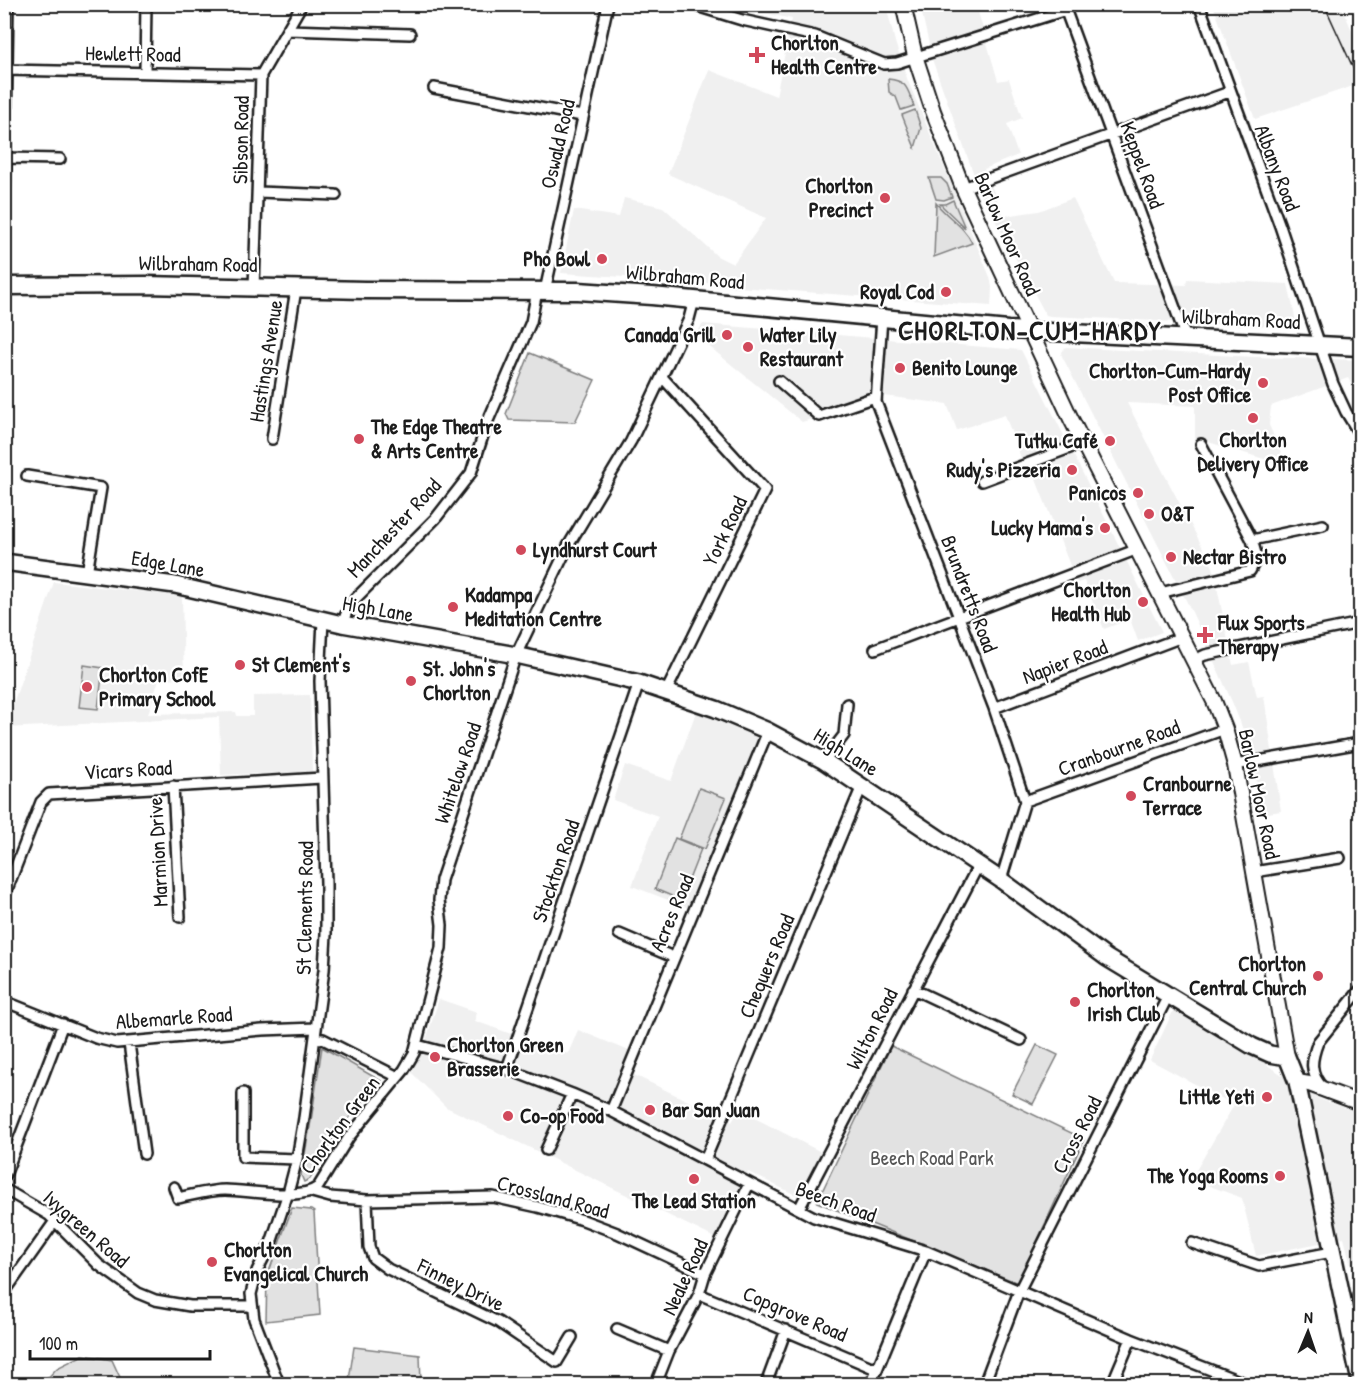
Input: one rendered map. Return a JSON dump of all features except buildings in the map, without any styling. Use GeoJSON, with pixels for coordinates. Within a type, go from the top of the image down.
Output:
{"type":"FeatureCollection","features":[{"type":"Feature","properties":{"kind":"highway","name":"Wilbraham Road"},"geometry":{"type":"LineString","coordinates":[[4,286],[146,285],[296,289],[578,291],[1029,331],[1360,347]]}},
{"type":"Feature","properties":{"kind":"main road"},"geometry":{"type":"LineString","coordinates":[[903,4],[915,56]]}},
{"type":"Feature","properties":{"kind":"main road","name":"Barlow Moor Road"},"geometry":{"type":"LineString","coordinates":[[915,56],[933,111],[963,188],[1083,443],[1194,660],[1225,729],[1235,765],[1287,1057],[1297,1082],[1332,1252],[1353,1314],[1360,1382]]}},
{"type":"Feature","properties":{"kind":"main road","name":"Edge Lane"},"geometry":{"type":"LineString","coordinates":[[4,562],[175,585],[323,620]]}},
{"type":"Feature","properties":{"kind":"main road","name":"High Lane"},"geometry":{"type":"LineString","coordinates":[[323,620],[516,655],[639,683],[716,709],[768,731],[824,761],[862,786],[1001,880],[1107,958],[1252,1046],[1270,1054],[1287,1057]]}},
{"type":"Feature","properties":{"kind":"main road"},"geometry":{"type":"LineString","coordinates":[[1297,1082],[1324,1089],[1360,1103]]}},
{"type":"Feature","properties":{"kind":"street"},"geometry":{"type":"LineString","coordinates":[[4,254],[8,4]]}},
{"type":"Feature","properties":{"kind":"street"},"geometry":{"type":"LineString","coordinates":[[145,71],[146,4]]}},
{"type":"Feature","properties":{"kind":"street","name":"Sibson Road"},"geometry":{"type":"LineString","coordinates":[[254,288],[261,75],[302,4]]}},
{"type":"Feature","properties":{"kind":"street","name":"Oswald Road"},"geometry":{"type":"LineString","coordinates":[[541,291],[608,4]]}},
{"type":"Feature","properties":{"kind":"street"},"geometry":{"type":"LineString","coordinates":[[690,4],[742,20],[815,36],[884,64],[897,63],[1065,7]]}},
{"type":"Feature","properties":{"kind":"street","name":"Albany Road"},"geometry":{"type":"LineString","coordinates":[[1199,4],[1229,92],[1280,226],[1333,384],[1360,435]]}},
{"type":"Feature","properties":{"kind":"street","name":"Keppel Road"},"geometry":{"type":"LineString","coordinates":[[1065,7],[1186,338]]}},
{"type":"Feature","properties":{"kind":"street"},"geometry":{"type":"LineString","coordinates":[[289,30],[410,34]]}},
{"type":"Feature","properties":{"kind":"street","name":"Hewlett Road"},"geometry":{"type":"LineString","coordinates":[[6,70],[261,75]]}},
{"type":"Feature","properties":{"kind":"street"},"geometry":{"type":"LineString","coordinates":[[434,87],[582,116]]}},
{"type":"Feature","properties":{"kind":"street"},"geometry":{"type":"LineString","coordinates":[[963,188],[1229,92]]}},
{"type":"Feature","properties":{"kind":"street"},"geometry":{"type":"LineString","coordinates":[[6,158],[60,159]]}},
{"type":"Feature","properties":{"kind":"street"},"geometry":{"type":"LineString","coordinates":[[258,192],[336,195]]}},
{"type":"Feature","properties":{"kind":"street","name":"Hastings Avenue"},"geometry":{"type":"LineString","coordinates":[[272,439],[296,289]]}},
{"type":"Feature","properties":{"kind":"street","name":"Manchester Road"},"geometry":{"type":"LineString","coordinates":[[342,624],[348,609],[356,598],[436,518],[471,473],[487,423],[531,322],[541,291]]}},
{"type":"Feature","properties":{"kind":"street","name":"Whitelow Road"},"geometry":{"type":"LineString","coordinates":[[398,1077],[410,1061],[417,1045],[441,948],[442,925],[439,900],[441,880],[516,655],[568,546],[631,441],[689,320],[693,300]]}},
{"type":"Feature","properties":{"kind":"street","name":"Brundretts Road"},"geometry":{"type":"LineString","coordinates":[[882,318],[875,397],[994,708],[1025,801]]}},
{"type":"Feature","properties":{"kind":"street","name":"York Road"},"geometry":{"type":"LineString","coordinates":[[662,377],[765,490],[666,692]]}},
{"type":"Feature","properties":{"kind":"street"},"geometry":{"type":"LineString","coordinates":[[779,381],[819,416],[875,397]]}},
{"type":"Feature","properties":{"kind":"street"},"geometry":{"type":"LineString","coordinates":[[982,481],[1083,443]]}},
{"type":"Feature","properties":{"kind":"street"},"geometry":{"type":"LineString","coordinates":[[1160,593],[1250,571],[1257,556],[1252,540],[1201,444]]}},
{"type":"Feature","properties":{"kind":"street"},"geometry":{"type":"LineString","coordinates":[[27,476],[101,488],[87,573]]}},
{"type":"Feature","properties":{"kind":"street"},"geometry":{"type":"LineString","coordinates":[[1252,540],[1323,525]]}},
{"type":"Feature","properties":{"kind":"street"},"geometry":{"type":"LineString","coordinates":[[875,649],[1138,549]]}},
{"type":"Feature","properties":{"kind":"street","name":"St Clements Road"},"geometry":{"type":"LineString","coordinates":[[251,1306],[253,1282],[271,1243],[297,1158],[315,1038],[326,934],[320,681],[323,620]]}},
{"type":"Feature","properties":{"kind":"street"},"geometry":{"type":"LineString","coordinates":[[1194,660],[1205,655],[1360,622]]}},
{"type":"Feature","properties":{"kind":"street","name":"Napier Road"},"geometry":{"type":"LineString","coordinates":[[994,708],[1182,637]]}},
{"type":"Feature","properties":{"kind":"street","name":"Stockton Road"},"geometry":{"type":"LineString","coordinates":[[507,1069],[639,683]]}},
{"type":"Feature","properties":{"kind":"street"},"geometry":{"type":"LineString","coordinates":[[824,761],[844,735],[847,704]]}},
{"type":"Feature","properties":{"kind":"street","name":"Cranbourne Road"},"geometry":{"type":"LineString","coordinates":[[1025,801],[1225,729]]}},
{"type":"Feature","properties":{"kind":"street","name":"Acres Road"},"geometry":{"type":"LineString","coordinates":[[611,1111],[768,731]]}},
{"type":"Feature","properties":{"kind":"street"},"geometry":{"type":"LineString","coordinates":[[1235,765],[1360,743]]}},
{"type":"Feature","properties":{"kind":"street","name":"Vicars Road"},"geometry":{"type":"LineString","coordinates":[[4,897],[40,802],[49,794],[322,778]]}},
{"type":"Feature","properties":{"kind":"street","name":"Marmion Drive"},"geometry":{"type":"LineString","coordinates":[[173,786],[180,917]]}},
{"type":"Feature","properties":{"kind":"street","name":"Chequers Road"},"geometry":{"type":"LineString","coordinates":[[705,1160],[862,786]]}},
{"type":"Feature","properties":{"kind":"street"},"geometry":{"type":"LineString","coordinates":[[1001,880],[1025,801]]}},
{"type":"Feature","properties":{"kind":"street"},"geometry":{"type":"LineString","coordinates":[[1254,872],[1340,858]]}},
{"type":"Feature","properties":{"kind":"street","name":"Wilton Road"},"geometry":{"type":"LineString","coordinates":[[799,1209],[978,866]]}},
{"type":"Feature","properties":{"kind":"street"},"geometry":{"type":"LineString","coordinates":[[619,934],[673,957]]}},
{"type":"Feature","properties":{"kind":"street"},"geometry":{"type":"LineString","coordinates":[[913,989],[1021,1040]]}},
{"type":"Feature","properties":{"kind":"street"},"geometry":{"type":"LineString","coordinates":[[1324,1089],[1312,1071],[1313,1055],[1318,1042],[1360,990]]}},
{"type":"Feature","properties":{"kind":"street","name":"Cross Road"},"geometry":{"type":"LineString","coordinates":[[984,1384],[1019,1291],[1168,996]]}},
{"type":"Feature","properties":{"kind":"street","name":"Albemarle Road"},"geometry":{"type":"LineString","coordinates":[[4,1001],[96,1038],[117,1043],[262,1030],[316,1028]]}},
{"type":"Feature","properties":{"kind":"street"},"geometry":{"type":"LineString","coordinates":[[4,1178],[63,1024]]}},
{"type":"Feature","properties":{"kind":"street","name":"Chorlton Green"},"geometry":{"type":"LineString","coordinates":[[174,1187],[178,1198],[223,1190],[299,1194],[312,1191],[323,1179],[349,1137],[398,1077],[323,1039],[315,1038]]}},
{"type":"Feature","properties":{"kind":"street"},"geometry":{"type":"LineString","coordinates":[[129,1043],[144,1154]]}},
{"type":"Feature","properties":{"kind":"street","name":"Beech Road"},"geometry":{"type":"LineString","coordinates":[[417,1045],[507,1069],[572,1094],[611,1111],[814,1217],[926,1251],[1222,1380],[1248,1384]]}},
{"type":"Feature","properties":{"kind":"street"},"geometry":{"type":"LineString","coordinates":[[243,1093],[243,1157],[297,1158]]}},
{"type":"Feature","properties":{"kind":"street"},"geometry":{"type":"LineString","coordinates":[[546,1150],[572,1094]]}},
{"type":"Feature","properties":{"kind":"street","name":"Neale Road"},"geometry":{"type":"LineString","coordinates":[[656,1384],[748,1184]]}},
{"type":"Feature","properties":{"kind":"street","name":"Ivygreen Road"},"geometry":{"type":"LineString","coordinates":[[4,1190],[42,1210],[99,1265],[138,1293],[155,1300],[190,1306],[251,1306]]}},
{"type":"Feature","properties":{"kind":"street","name":"Crossland Road"},"geometry":{"type":"LineString","coordinates":[[312,1191],[330,1197],[367,1200],[493,1197],[583,1220],[617,1233],[705,1274]]}},
{"type":"Feature","properties":{"kind":"street","name":"Finney Drive"},"geometry":{"type":"LineString","coordinates":[[367,1200],[369,1247],[373,1258],[388,1269],[498,1322],[557,1362],[572,1337]]}},
{"type":"Feature","properties":{"kind":"street"},"geometry":{"type":"LineString","coordinates":[[4,1293],[55,1221]]}},
{"type":"Feature","properties":{"kind":"street"},"geometry":{"type":"LineString","coordinates":[[1192,1243],[1259,1266],[1332,1252]]}},
{"type":"Feature","properties":{"kind":"street"},"geometry":{"type":"LineString","coordinates":[[871,1384],[926,1251]]}},
{"type":"Feature","properties":{"kind":"street","name":"Copgrove Road"},"geometry":{"type":"LineString","coordinates":[[699,1294],[876,1369]]}},
{"type":"Feature","properties":{"kind":"street"},"geometry":{"type":"LineString","coordinates":[[251,1306],[279,1384]]}},
{"type":"Feature","properties":{"kind":"street"},"geometry":{"type":"LineString","coordinates":[[617,1329],[669,1352]]}},
{"type":"Feature","properties":{"kind":"street"},"geometry":{"type":"LineString","coordinates":[[766,1384],[786,1330]]}},
{"type":"Feature","properties":{"kind":"street"},"geometry":{"type":"LineString","coordinates":[[1112,1384],[1131,1339]]}},
{"type":"Feature","properties":{"kind":"shaded area"},"geometry":{"type":"Polygon","coordinates":[[[730,5],[886,5],[908,81],[990,277],[991,306],[726,286],[702,282],[561,273],[574,210],[619,217],[624,198],[663,207],[717,256],[733,264],[766,218],[668,174],[709,70],[776,96],[792,19],[730,5]]]}},
{"type":"Feature","properties":{"kind":"shaded area"},"geometry":{"type":"Polygon","coordinates":[[[920,5],[976,5],[998,81],[1009,79],[1022,118],[1007,124],[1018,155],[984,169],[1004,216],[1039,211],[1073,198],[1114,283],[1186,285],[1187,279],[1288,284],[1296,322],[1282,327],[1046,315],[981,194],[933,62],[920,5]]]}},
{"type":"Feature","properties":{"kind":"shaded area"},"geometry":{"type":"Polygon","coordinates":[[[1213,5],[1341,5],[1360,49],[1360,101],[1353,86],[1255,119],[1213,5]]]}},
{"type":"Feature","properties":{"kind":"shaded area"},"geometry":{"type":"Polygon","coordinates":[[[703,324],[1021,350],[1162,632],[1138,641],[1130,619],[1104,629],[1084,581],[1077,583],[1033,472],[1021,458],[1005,415],[957,430],[947,404],[884,396],[802,422],[695,335],[703,324]]]}},
{"type":"Feature","properties":{"kind":"shaded area"},"geometry":{"type":"Polygon","coordinates":[[[1065,347],[1360,360],[1360,393],[1357,394],[1348,378],[1271,406],[1269,425],[1287,466],[1195,438],[1195,406],[1127,403],[1213,567],[1233,665],[1249,662],[1257,697],[1264,696],[1281,811],[1262,814],[1251,750],[1233,704],[1192,612],[1061,354],[1065,347]]]}},
{"type":"Feature","properties":{"kind":"shaded area","name":"Chorlton CofE Primary School"},"geometry":{"type":"Polygon","coordinates":[[[54,582],[182,596],[184,678],[159,679],[148,714],[236,712],[237,716],[253,716],[253,696],[310,695],[312,772],[221,775],[219,717],[5,728],[54,582]]]}},
{"type":"Feature","properties":{"kind":"shaded area"},"geometry":{"type":"Polygon","coordinates":[[[696,712],[758,738],[689,908],[632,886],[658,816],[613,800],[625,765],[671,781],[696,712]]]}},
{"type":"Feature","properties":{"kind":"shaded area"},"geometry":{"type":"Polygon","coordinates":[[[439,999],[477,1012],[475,1021],[568,1054],[578,1030],[639,1055],[632,1074],[732,1122],[739,1110],[821,1152],[801,1192],[796,1195],[748,1172],[715,1238],[446,1107],[412,1073],[426,1040],[439,999]]]}},
{"type":"Feature","properties":{"kind":"shaded area"},"geometry":{"type":"Polygon","coordinates":[[[1176,1005],[1319,1099],[1360,1113],[1360,1301],[1344,1238],[1256,1256],[1242,1198],[1191,1179],[1234,1105],[1150,1060],[1176,1005]]]}},
{"type":"Feature","properties":{"kind":"green space"},"geometry":{"type":"Polygon","coordinates":[[[888,79],[900,82],[906,87],[914,106],[901,110],[896,97],[889,92],[888,79]]]}},
{"type":"Feature","properties":{"kind":"green space"},"geometry":{"type":"Polygon","coordinates":[[[915,110],[921,128],[915,148],[902,115],[915,110]]]}},
{"type":"Feature","properties":{"kind":"green space"},"geometry":{"type":"Polygon","coordinates":[[[929,178],[941,178],[947,184],[952,197],[944,200],[936,199],[929,178]]]}},
{"type":"Feature","properties":{"kind":"green space"},"geometry":{"type":"Polygon","coordinates":[[[953,200],[965,228],[940,204],[953,200]]]}},
{"type":"Feature","properties":{"kind":"green space"},"geometry":{"type":"Polygon","coordinates":[[[936,203],[965,232],[972,243],[934,257],[936,203]]]}},
{"type":"Feature","properties":{"kind":"green space"},"geometry":{"type":"Polygon","coordinates":[[[530,353],[595,380],[575,422],[509,420],[506,414],[530,353]]]}},
{"type":"Feature","properties":{"kind":"green space"},"geometry":{"type":"Polygon","coordinates":[[[84,665],[103,668],[98,709],[79,707],[84,665]]]}},
{"type":"Feature","properties":{"kind":"green space"},"geometry":{"type":"Polygon","coordinates":[[[699,788],[726,798],[705,849],[679,839],[699,788]]]}},
{"type":"Feature","properties":{"kind":"green space"},"geometry":{"type":"Polygon","coordinates":[[[675,838],[701,849],[681,900],[655,889],[675,838]]]}},
{"type":"Feature","properties":{"kind":"green space"},"geometry":{"type":"Polygon","coordinates":[[[1037,1045],[1058,1055],[1033,1104],[1012,1094],[1037,1045]]]}},
{"type":"Feature","properties":{"kind":"green space","name":"Beech Road Park"},"geometry":{"type":"Polygon","coordinates":[[[891,1046],[1084,1139],[1018,1283],[817,1202],[891,1046]]]}},
{"type":"Feature","properties":{"kind":"green space"},"geometry":{"type":"Polygon","coordinates":[[[322,1047],[381,1081],[338,1131],[310,1179],[304,1182],[301,1175],[322,1047]]]}},
{"type":"Feature","properties":{"kind":"green space"},"geometry":{"type":"Polygon","coordinates":[[[292,1208],[314,1212],[320,1315],[266,1321],[267,1277],[292,1208]]]}},
{"type":"Feature","properties":{"kind":"green space"},"geometry":{"type":"Polygon","coordinates":[[[354,1347],[420,1355],[421,1384],[338,1384],[349,1380],[354,1347]]]}},
{"type":"Feature","properties":{"kind":"green space"},"geometry":{"type":"Polygon","coordinates":[[[83,1355],[112,1360],[123,1384],[42,1384],[57,1368],[83,1355]]]}},
{"type":"Feature","properties":{"kind":"tram line"},"geometry":{"type":"LineString","coordinates":[[1324,4],[1360,83]]}},
{"type":"Feature","properties":{"kind":"place","name":"Chorlton Health Centre"},"geometry":{"type":"Point","coordinates":[757,55]}},
{"type":"Feature","properties":{"kind":"place","name":"Chorlton Precinct"},"geometry":{"type":"Point","coordinates":[885,198]}},
{"type":"Feature","properties":{"kind":"place","name":"Pho Bowl"},"geometry":{"type":"Point","coordinates":[602,259]}},
{"type":"Feature","properties":{"kind":"place","name":"Royal Cod"},"geometry":{"type":"Point","coordinates":[946,292]}},
{"type":"Feature","properties":{"kind":"place","name":"Canada Grill"},"geometry":{"type":"Point","coordinates":[727,335]}},
{"type":"Feature","properties":{"kind":"place","name":"Water Lily Restaurant"},"geometry":{"type":"Point","coordinates":[748,347]}},
{"type":"Feature","properties":{"kind":"place","name":"Benito Lounge"},"geometry":{"type":"Point","coordinates":[900,368]}},
{"type":"Feature","properties":{"kind":"place","name":"Chorlton-Cum-Hardy Post Office"},"geometry":{"type":"Point","coordinates":[1263,383]}},
{"type":"Feature","properties":{"kind":"place","name":"Chorlton Delivery Office"},"geometry":{"type":"Point","coordinates":[1253,418]}},
{"type":"Feature","properties":{"kind":"place","name":"The Edge Theatre & Arts Centre"},"geometry":{"type":"Point","coordinates":[359,439]}},
{"type":"Feature","properties":{"kind":"place","name":"Tutku Café"},"geometry":{"type":"Point","coordinates":[1110,441]}},
{"type":"Feature","properties":{"kind":"place","name":"Rudy's Pizzeria"},"geometry":{"type":"Point","coordinates":[1072,470]}},
{"type":"Feature","properties":{"kind":"place","name":"Panicos"},"geometry":{"type":"Point","coordinates":[1138,493]}},
{"type":"Feature","properties":{"kind":"place","name":"O&T"},"geometry":{"type":"Point","coordinates":[1149,514]}},
{"type":"Feature","properties":{"kind":"place","name":"Lucky Mama's"},"geometry":{"type":"Point","coordinates":[1105,528]}},
{"type":"Feature","properties":{"kind":"place","name":"Lyndhurst Court"},"geometry":{"type":"Point","coordinates":[521,550]}},
{"type":"Feature","properties":{"kind":"place","name":"Nectar Bistro"},"geometry":{"type":"Point","coordinates":[1171,557]}},
{"type":"Feature","properties":{"kind":"place","name":"Chorlton Health Hub"},"geometry":{"type":"Point","coordinates":[1143,602]}},
{"type":"Feature","properties":{"kind":"place","name":"Kadampa Meditation Centre"},"geometry":{"type":"Point","coordinates":[453,607]}},
{"type":"Feature","properties":{"kind":"place","name":"Flux Sports Therapy"},"geometry":{"type":"Point","coordinates":[1205,635]}},
{"type":"Feature","properties":{"kind":"place","name":"St Clement's"},"geometry":{"type":"Point","coordinates":[240,665]}},
{"type":"Feature","properties":{"kind":"place","name":"St. John's Chorlton"},"geometry":{"type":"Point","coordinates":[411,681]}},
{"type":"Feature","properties":{"kind":"place","name":"Chorlton CofE Primary School"},"geometry":{"type":"Point","coordinates":[87,687]}},
{"type":"Feature","properties":{"kind":"place","name":"Cranbourne Terrace"},"geometry":{"type":"Point","coordinates":[1131,796]}},
{"type":"Feature","properties":{"kind":"place","name":"Chorlton Central Church"},"geometry":{"type":"Point","coordinates":[1318,976]}},
{"type":"Feature","properties":{"kind":"place","name":"Chorlton Irish Club"},"geometry":{"type":"Point","coordinates":[1075,1002]}},
{"type":"Feature","properties":{"kind":"place","name":"Chorlton Green Brasserie"},"geometry":{"type":"Point","coordinates":[435,1057]}},
{"type":"Feature","properties":{"kind":"place","name":"Little Yeti"},"geometry":{"type":"Point","coordinates":[1267,1097]}},
{"type":"Feature","properties":{"kind":"place","name":"Bar San Juan"},"geometry":{"type":"Point","coordinates":[650,1110]}},
{"type":"Feature","properties":{"kind":"place","name":"Co-op Food"},"geometry":{"type":"Point","coordinates":[508,1116]}},
{"type":"Feature","properties":{"kind":"place","name":"The Yoga Rooms"},"geometry":{"type":"Point","coordinates":[1280,1176]}},
{"type":"Feature","properties":{"kind":"place","name":"The Lead Station"},"geometry":{"type":"Point","coordinates":[694,1179]}},
{"type":"Feature","properties":{"kind":"place","name":"Chorlton Evangelical Church"},"geometry":{"type":"Point","coordinates":[212,1262]}},
{"type":"Feature","properties":{"kind":"district","name":"CHORLTON-CUM-HARDY"},"geometry":{"type":"Point","coordinates":[1030,331]}}]}
